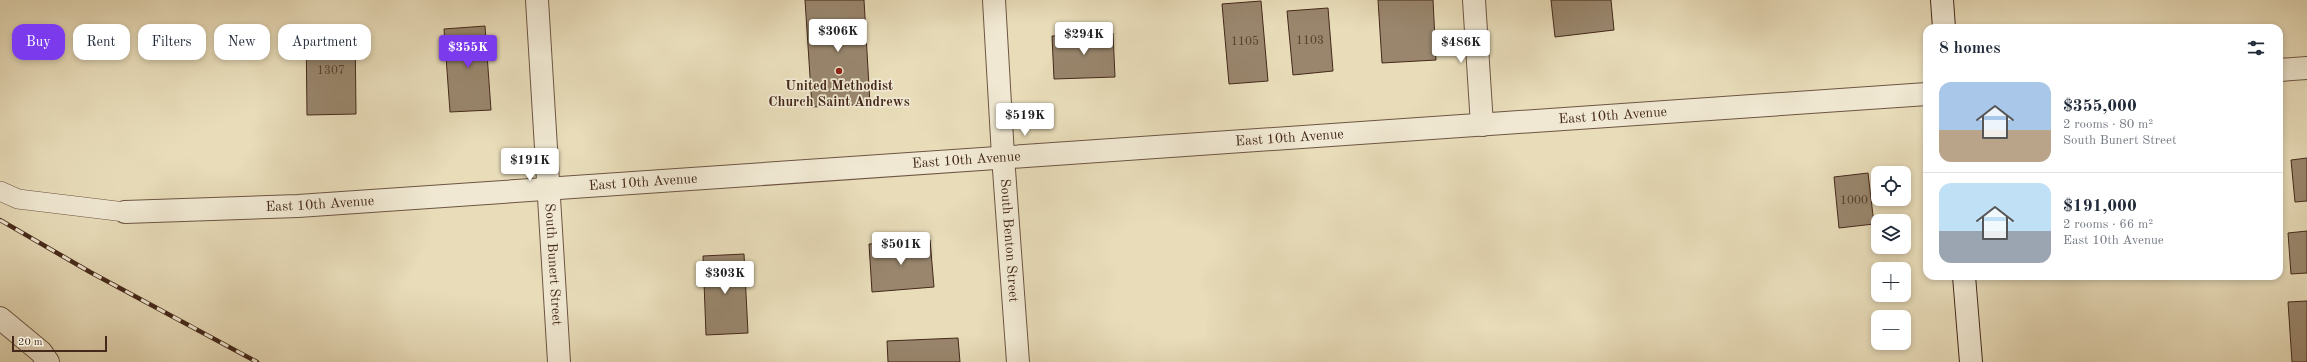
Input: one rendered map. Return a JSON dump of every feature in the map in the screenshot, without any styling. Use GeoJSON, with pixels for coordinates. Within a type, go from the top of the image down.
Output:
{"type":"FeatureCollection","features":[{"type":"Feature","properties":{"kind":"street","name":"South Bunert Street"},"geometry":{"type":"LineString","coordinates":[[537,0],[547,188],[559,362]]}},
{"type":"Feature","properties":{"kind":"street","name":"South Benton Street"},"geometry":{"type":"LineString","coordinates":[[994,0],[1003,156],[1018,362]]}},
{"type":"Feature","properties":{"kind":"street"},"geometry":{"type":"LineString","coordinates":[[1474,0],[1482,125]]}},
{"type":"Feature","properties":{"kind":"street"},"geometry":{"type":"LineString","coordinates":[[1942,0],[1944,24]]}},
{"type":"Feature","properties":{"kind":"street"},"geometry":{"type":"LineString","coordinates":[[2283,70],[2307,68]]}},
{"type":"Feature","properties":{"kind":"street","name":"East 10th Avenue"},"geometry":{"type":"LineString","coordinates":[[125,212],[298,206],[1003,156],[1923,94]]}},
{"type":"Feature","properties":{"kind":"street"},"geometry":{"type":"LineString","coordinates":[[1964,280],[1971,362]]}},
{"type":"Feature","properties":{"kind":"street"},"geometry":{"type":"LineString","coordinates":[[0,318],[44,357]]}},
{"type":"Feature","properties":{"kind":"lane"},"geometry":{"type":"LineString","coordinates":[[0,191],[18,199],[125,212]]}},
{"type":"Feature","properties":{"kind":"building"},"geometry":{"type":"Polygon","coordinates":[[[805,0],[864,0],[870,104],[812,107],[805,0]]]}},
{"type":"Feature","properties":{"kind":"building"},"geometry":{"type":"Polygon","coordinates":[[[1378,0],[1433,0],[1436,60],[1382,63],[1378,0]]]}},
{"type":"Feature","properties":{"kind":"building"},"geometry":{"type":"Polygon","coordinates":[[[1551,0],[1611,0],[1614,30],[1555,37],[1551,0]]]}},
{"type":"Feature","properties":{"kind":"building"},"geometry":{"type":"Polygon","coordinates":[[[1261,1],[1268,81],[1229,84],[1222,4],[1261,1]]]}},
{"type":"Feature","properties":{"kind":"building"},"geometry":{"type":"Polygon","coordinates":[[[1328,8],[1333,71],[1293,75],[1287,11],[1328,8]]]}},
{"type":"Feature","properties":{"kind":"building"},"geometry":{"type":"Polygon","coordinates":[[[485,26],[491,110],[450,112],[444,29],[485,26]]]}},
{"type":"Feature","properties":{"kind":"building"},"geometry":{"type":"Polygon","coordinates":[[[1113,33],[1115,77],[1054,79],[1052,36],[1113,33]]]}},
{"type":"Feature","properties":{"kind":"building"},"geometry":{"type":"Polygon","coordinates":[[[306,60],[355,60],[356,114],[307,115],[306,60]]]}},
{"type":"Feature","properties":{"kind":"building"},"geometry":{"type":"Polygon","coordinates":[[[2307,158],[2307,201],[2295,202],[2291,160],[2307,158]]]}},
{"type":"Feature","properties":{"kind":"building"},"geometry":{"type":"Polygon","coordinates":[[[1868,173],[1873,214],[1871,214],[1871,224],[1839,228],[1834,177],[1868,173]]]}},
{"type":"Feature","properties":{"kind":"building"},"geometry":{"type":"Polygon","coordinates":[[[2307,231],[2307,273],[2291,274],[2288,233],[2307,231]]]}},
{"type":"Feature","properties":{"kind":"building"},"geometry":{"type":"Polygon","coordinates":[[[930,240],[934,287],[872,292],[869,244],[930,240]]]}},
{"type":"Feature","properties":{"kind":"building"},"geometry":{"type":"Polygon","coordinates":[[[744,254],[748,333],[706,335],[703,256],[744,254]]]}},
{"type":"Feature","properties":{"kind":"building"},"geometry":{"type":"Polygon","coordinates":[[[2307,301],[2307,362],[2292,362],[2288,302],[2307,301]]]}},
{"type":"Feature","properties":{"kind":"building"},"geometry":{"type":"Polygon","coordinates":[[[958,338],[960,362],[888,362],[887,341],[958,338]]]}},
{"type":"Feature","properties":{"kind":"railway"},"geometry":{"type":"LineString","coordinates":[[0,220],[90,272],[257,362]]}},
{"type":"Feature","properties":{"kind":"place","name":"United Methodist Church Saint Andrews"},"geometry":{"type":"Point","coordinates":[839,71]}}]}
